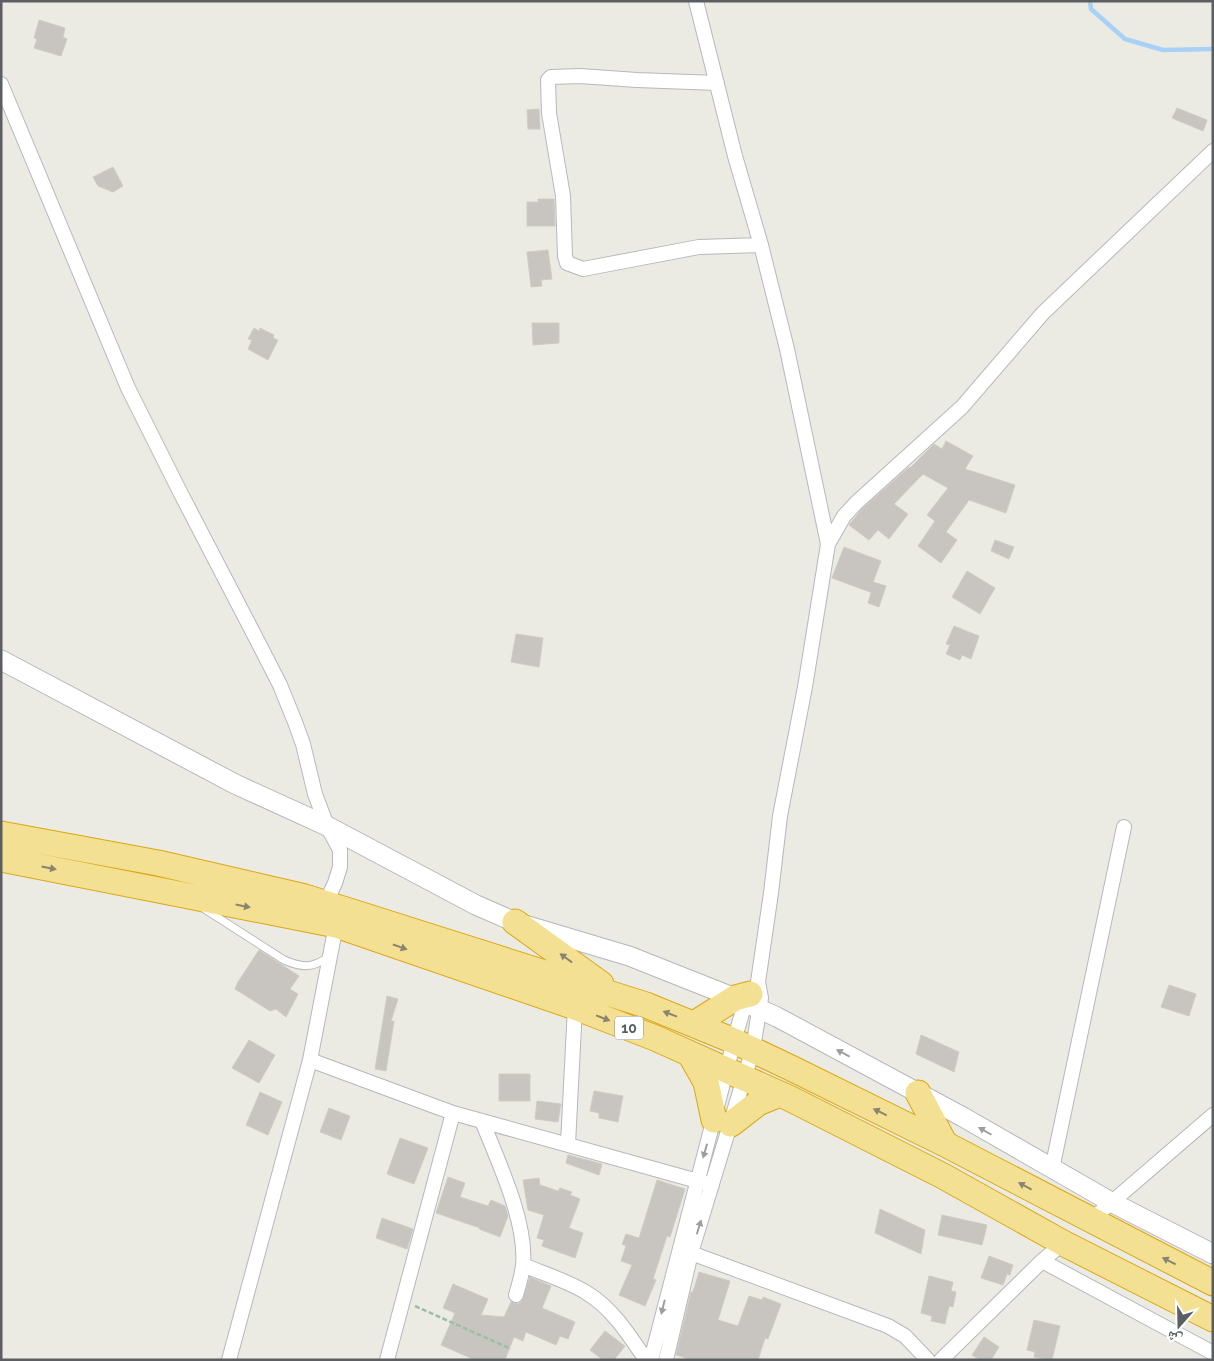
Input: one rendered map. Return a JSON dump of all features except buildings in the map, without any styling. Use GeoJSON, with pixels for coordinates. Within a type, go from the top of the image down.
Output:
{"type":"FeatureCollection","features":[{"type":"Feature","properties":{"kind":"highway","name":"10"},"geometry":{"type":"LineString","coordinates":[[1,834],[158,863],[305,897],[646,1005],[743,1045],[945,1144],[1213,1283]]}},
{"type":"Feature","properties":{"kind":"highway","name":"10"},"geometry":{"type":"LineString","coordinates":[[1,859],[336,925],[575,1007],[690,1054],[780,1094],[943,1176],[1063,1243],[1213,1319]]}},
{"type":"Feature","properties":{"kind":"highway"},"geometry":{"type":"LineString","coordinates":[[515,922],[619,997]]}},
{"type":"Feature","properties":{"kind":"highway"},"geometry":{"type":"LineString","coordinates":[[694,1024],[749,997]]}},
{"type":"Feature","properties":{"kind":"highway"},"geometry":{"type":"LineString","coordinates":[[690,1054],[706,1082],[723,1122],[758,1103],[780,1094]]}},
{"type":"Feature","properties":{"kind":"highway"},"geometry":{"type":"LineString","coordinates":[[918,1093],[945,1144]]}},
{"type":"Feature","properties":{"kind":"street"},"geometry":{"type":"LineString","coordinates":[[696,1],[787,349],[828,544]]}},
{"type":"Feature","properties":{"kind":"street"},"geometry":{"type":"LineString","coordinates":[[717,83],[580,76],[551,77],[548,80],[549,113],[563,196],[564,256],[567,263],[583,269],[699,248],[761,245]]}},
{"type":"Feature","properties":{"kind":"street"},"geometry":{"type":"LineString","coordinates":[[1,84],[128,388],[280,685],[303,744],[315,794],[341,856],[335,883],[324,904]]}},
{"type":"Feature","properties":{"kind":"street"},"geometry":{"type":"LineString","coordinates":[[666,1360],[691,1253],[712,1184],[723,1122],[743,1045],[749,997],[771,893],[780,816],[805,687],[828,544],[844,516],[856,503],[962,407],[1048,308],[1213,151]]}},
{"type":"Feature","properties":{"kind":"street"},"geometry":{"type":"LineString","coordinates":[[1,660],[235,784],[327,826],[454,895],[515,922],[628,956],[749,997],[777,1017],[918,1093],[1111,1202],[1213,1254]]}},
{"type":"Feature","properties":{"kind":"street"},"geometry":{"type":"LineString","coordinates":[[1052,1169],[1124,827]]}},
{"type":"Feature","properties":{"kind":"street"},"geometry":{"type":"LineString","coordinates":[[229,1360],[310,1060],[336,925]]}},
{"type":"Feature","properties":{"kind":"street"},"geometry":{"type":"LineString","coordinates":[[651,1360],[697,1180],[723,1122],[736,1074],[743,1045],[749,997]]}},
{"type":"Feature","properties":{"kind":"street"},"geometry":{"type":"LineString","coordinates":[[568,1144],[575,1007]]}},
{"type":"Feature","properties":{"kind":"street"},"geometry":{"type":"LineString","coordinates":[[310,1060],[453,1113],[712,1184]]}},
{"type":"Feature","properties":{"kind":"street"},"geometry":{"type":"LineString","coordinates":[[387,1360],[453,1113]]}},
{"type":"Feature","properties":{"kind":"street"},"geometry":{"type":"LineString","coordinates":[[1091,1220],[1213,1115]]}},
{"type":"Feature","properties":{"kind":"street"},"geometry":{"type":"LineString","coordinates":[[482,1121],[514,1207],[522,1235],[523,1265],[516,1295]]}},
{"type":"Feature","properties":{"kind":"street"},"geometry":{"type":"LineString","coordinates":[[941,1360],[1042,1261],[1063,1243]]}},
{"type":"Feature","properties":{"kind":"street"},"geometry":{"type":"LineString","coordinates":[[691,1253],[888,1326],[905,1336],[928,1360]]}},
{"type":"Feature","properties":{"kind":"street"},"geometry":{"type":"LineString","coordinates":[[1042,1261],[1213,1353]]}},
{"type":"Feature","properties":{"kind":"street"},"geometry":{"type":"LineString","coordinates":[[523,1265],[586,1292],[598,1301],[625,1330],[646,1360]]}},
{"type":"Feature","properties":{"kind":"lane"},"geometry":{"type":"LineString","coordinates":[[180,893],[284,960],[297,966],[318,964],[330,957]]}},
{"type":"Feature","properties":{"kind":"path"},"geometry":{"type":"LineString","coordinates":[[403,1300],[511,1350]]}},
{"type":"Feature","properties":{"kind":"waterway"},"geometry":{"type":"LineString","coordinates":[[1090,1],[1091,9],[1125,39],[1163,50],[1213,49]]}}]}
